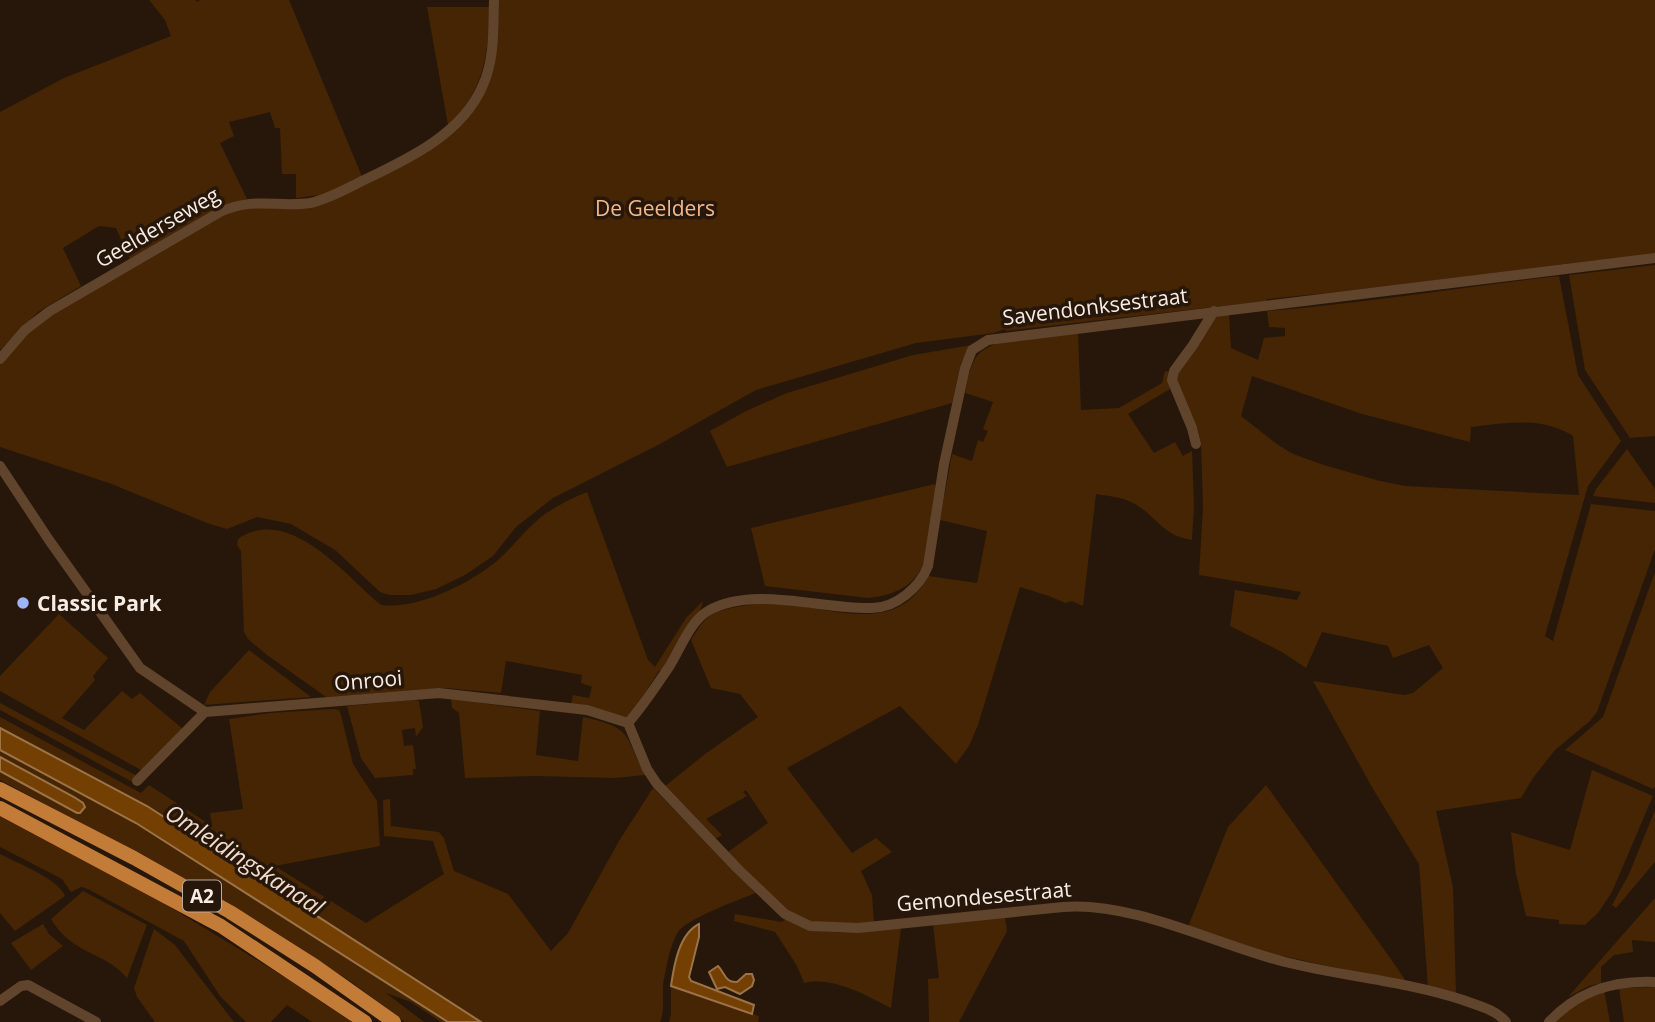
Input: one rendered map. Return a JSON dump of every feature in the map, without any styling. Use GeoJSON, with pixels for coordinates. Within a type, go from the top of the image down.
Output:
{"type":"FeatureCollection","features":[{"type":"Feature","properties":{"kind":"highway","name":"A2"},"geometry":{"type":"LineString","coordinates":[[0,789],[134,858],[230,912],[394,1022]]}},
{"type":"Feature","properties":{"kind":"highway","name":"A2"},"geometry":{"type":"LineString","coordinates":[[0,808],[221,926],[365,1022]]}},
{"type":"Feature","properties":{"kind":"street","name":"Geelderseweg"},"geometry":{"type":"LineString","coordinates":[[0,359],[25,330],[50,311],[220,212],[245,203],[302,203],[328,197],[404,162],[433,142],[452,128],[483,86],[491,56],[494,0]]}},
{"type":"Feature","properties":{"kind":"street","name":"Savendonksestraat"},"geometry":{"type":"LineString","coordinates":[[628,723],[668,668],[698,620],[707,611],[746,600],[774,599],[874,608],[903,597],[916,586],[928,566],[944,464],[965,368],[972,351],[981,343],[996,338],[1655,258]]}},
{"type":"Feature","properties":{"kind":"street"},"geometry":{"type":"LineString","coordinates":[[1196,444],[1192,428],[1173,387],[1172,374],[1214,311]]}},
{"type":"Feature","properties":{"kind":"street"},"geometry":{"type":"LineString","coordinates":[[0,466],[140,668],[205,712],[137,782]]}},
{"type":"Feature","properties":{"kind":"street","name":"Onrooi"},"geometry":{"type":"LineString","coordinates":[[205,712],[439,693],[587,710],[628,723]]}},
{"type":"Feature","properties":{"kind":"street","name":"Gemondesestraat"},"geometry":{"type":"LineString","coordinates":[[628,723],[647,769],[657,784],[785,914],[810,926],[858,928],[1063,906],[1092,907],[1149,919],[1286,962],[1429,989],[1490,1010],[1506,1022]]}},
{"type":"Feature","properties":{"kind":"street"},"geometry":{"type":"LineString","coordinates":[[1549,1022],[1566,1005],[1599,988],[1631,981],[1655,982]]}},
{"type":"Feature","properties":{"kind":"street"},"geometry":{"type":"LineString","coordinates":[[0,1001],[21,986],[28,985],[96,1022]]}},
{"type":"Feature","properties":{"kind":"green space"},"geometry":{"type":"Polygon","coordinates":[[[149,0],[289,0],[363,179],[327,194],[296,198],[296,174],[282,174],[280,128],[275,128],[270,112],[229,122],[234,136],[220,143],[247,199],[221,207],[130,259],[116,228],[99,226],[63,248],[81,286],[38,312],[0,350],[0,112],[64,78],[171,36],[165,20],[149,0]]]}},
{"type":"Feature","properties":{"kind":"green space","name":"De Geelders"},"geometry":{"type":"Polygon","coordinates":[[[496,0],[1655,0],[1655,254],[1006,331],[1005,329],[994,333],[916,343],[756,390],[658,445],[553,498],[516,527],[493,556],[465,575],[436,589],[411,595],[380,592],[335,550],[291,524],[257,517],[227,529],[109,483],[0,447],[0,363],[26,332],[51,312],[237,207],[310,205],[452,130],[484,90],[496,0]]]}},
{"type":"Feature","properties":{"kind":"green space"},"geometry":{"type":"Polygon","coordinates":[[[427,7],[490,7],[488,41],[482,71],[470,99],[448,125],[427,7]]]}},
{"type":"Feature","properties":{"kind":"green space"},"geometry":{"type":"Polygon","coordinates":[[[1655,265],[1655,436],[1630,438],[1585,370],[1569,275],[1655,265]]]}},
{"type":"Feature","properties":{"kind":"green space"},"geometry":{"type":"Polygon","coordinates":[[[1559,276],[1578,375],[1621,441],[1588,486],[1545,636],[1553,641],[1591,504],[1655,511],[1655,549],[1597,712],[1590,721],[1555,750],[1521,798],[1436,811],[1453,887],[1456,994],[1428,988],[1419,864],[1373,789],[1313,681],[1404,695],[1413,693],[1443,668],[1429,645],[1393,658],[1388,646],[1322,632],[1306,668],[1282,652],[1230,626],[1235,590],[1297,600],[1301,592],[1199,575],[1203,508],[1201,443],[1198,430],[1175,380],[1176,372],[1214,317],[1229,314],[1231,348],[1258,360],[1264,338],[1285,336],[1285,328],[1269,327],[1267,311],[1559,276]],[[1252,376],[1241,416],[1293,454],[1380,481],[1405,486],[1579,495],[1573,436],[1561,430],[1523,422],[1471,427],[1470,442],[1362,414],[1252,376]]]}},
{"type":"Feature","properties":{"kind":"green space"},"geometry":{"type":"Polygon","coordinates":[[[1078,332],[1081,410],[1119,408],[1162,383],[1165,371],[1169,372],[1170,389],[1128,414],[1154,453],[1175,442],[1183,456],[1192,451],[1192,540],[1173,534],[1143,509],[1130,502],[1096,494],[1083,606],[1072,601],[1065,603],[1020,587],[978,725],[969,746],[956,764],[900,706],[787,768],[852,853],[876,838],[892,852],[861,871],[872,895],[874,922],[829,924],[802,919],[772,899],[728,852],[768,823],[746,790],[743,792],[747,796],[706,819],[722,835],[715,839],[664,787],[758,717],[740,694],[711,688],[691,640],[711,615],[764,602],[855,614],[876,613],[896,608],[914,596],[928,576],[977,583],[987,531],[940,520],[952,454],[972,461],[978,440],[983,442],[988,431],[983,429],[993,402],[965,393],[972,364],[985,349],[1009,340],[1078,332]]]}},
{"type":"Feature","properties":{"kind":"green space"},"geometry":{"type":"Polygon","coordinates":[[[972,345],[961,363],[952,403],[727,467],[710,431],[787,393],[913,355],[972,345]]]}},
{"type":"Feature","properties":{"kind":"green space"},"geometry":{"type":"Polygon","coordinates":[[[1627,449],[1655,489],[1655,503],[1593,496],[1627,449]]]}},
{"type":"Feature","properties":{"kind":"green space"},"geometry":{"type":"Polygon","coordinates":[[[935,484],[937,493],[924,563],[917,576],[906,586],[890,594],[868,598],[765,586],[751,528],[935,484]]]}},
{"type":"Feature","properties":{"kind":"green space"},"geometry":{"type":"Polygon","coordinates":[[[587,492],[648,660],[655,667],[686,618],[703,601],[698,616],[628,719],[571,704],[573,695],[589,698],[592,687],[581,683],[582,675],[506,661],[501,693],[445,688],[326,697],[267,655],[248,639],[244,632],[241,551],[237,545],[238,539],[257,531],[277,530],[296,537],[333,562],[381,605],[395,605],[427,599],[474,577],[499,559],[545,514],[587,492]]]}},
{"type":"Feature","properties":{"kind":"green space"},"geometry":{"type":"Polygon","coordinates":[[[1655,572],[1653,789],[1565,750],[1603,717],[1655,572]]]}},
{"type":"Feature","properties":{"kind":"green space"},"geometry":{"type":"Polygon","coordinates":[[[59,614],[108,658],[93,676],[95,680],[62,718],[84,730],[122,691],[132,699],[140,693],[183,729],[146,773],[0,691],[0,676],[59,614]]]}},
{"type":"Feature","properties":{"kind":"green space"},"geometry":{"type":"Polygon","coordinates":[[[249,650],[311,697],[204,705],[210,692],[249,650]]]}},
{"type":"Feature","properties":{"kind":"green space"},"geometry":{"type":"Polygon","coordinates":[[[451,699],[540,711],[536,755],[578,761],[583,717],[611,725],[625,735],[645,775],[615,778],[465,778],[459,713],[452,708],[451,699]]]}},
{"type":"Feature","properties":{"kind":"green space"},"geometry":{"type":"Polygon","coordinates":[[[419,701],[423,727],[416,737],[415,728],[402,730],[404,746],[413,745],[416,769],[413,769],[413,775],[375,778],[361,758],[347,706],[419,701]]]}},
{"type":"Feature","properties":{"kind":"green space"},"geometry":{"type":"Polygon","coordinates":[[[0,703],[141,778],[136,784],[0,710],[0,703]]]}},
{"type":"Feature","properties":{"kind":"green space"},"geometry":{"type":"Polygon","coordinates":[[[339,710],[341,715],[353,764],[377,801],[380,846],[275,866],[366,923],[444,874],[433,841],[384,836],[383,800],[390,799],[391,826],[439,832],[444,838],[454,871],[508,894],[551,951],[568,933],[619,841],[653,788],[756,893],[702,916],[678,932],[666,967],[660,1022],[481,1022],[147,806],[0,728],[0,717],[141,793],[149,785],[212,826],[210,813],[243,809],[229,719],[339,710]]]}},
{"type":"Feature","properties":{"kind":"green space"},"geometry":{"type":"Polygon","coordinates":[[[0,750],[136,823],[448,1022],[441,1022],[411,1002],[386,993],[424,1022],[405,1022],[354,984],[260,923],[0,780],[0,771],[76,813],[83,803],[0,757],[0,750]]]}},
{"type":"Feature","properties":{"kind":"green space"},"geometry":{"type":"Polygon","coordinates":[[[1592,770],[1653,796],[1612,892],[1598,913],[1585,925],[1559,924],[1559,920],[1526,916],[1516,874],[1511,832],[1570,850],[1592,770]]]}},
{"type":"Feature","properties":{"kind":"green space"},"geometry":{"type":"Polygon","coordinates":[[[1266,785],[1408,984],[1270,953],[1188,927],[1228,827],[1266,785]]]}},
{"type":"Feature","properties":{"kind":"green space"},"geometry":{"type":"Polygon","coordinates":[[[1655,810],[1655,862],[1616,908],[1612,905],[1629,874],[1655,810]]]}},
{"type":"Feature","properties":{"kind":"green space"},"geometry":{"type":"Polygon","coordinates":[[[0,815],[152,896],[291,981],[352,1022],[312,1022],[287,1005],[271,1022],[246,1022],[220,996],[184,941],[88,889],[81,887],[71,892],[62,879],[0,847],[0,815]]]}},
{"type":"Feature","properties":{"kind":"green space"},"geometry":{"type":"Polygon","coordinates":[[[0,854],[46,878],[65,896],[15,931],[0,913],[0,854]]]}},
{"type":"Feature","properties":{"kind":"green space"},"geometry":{"type":"Polygon","coordinates":[[[83,891],[147,925],[127,978],[108,962],[68,940],[51,919],[83,891]]]}},
{"type":"Feature","properties":{"kind":"green space"},"geometry":{"type":"Polygon","coordinates":[[[1655,898],[1655,942],[1632,940],[1633,952],[1614,955],[1601,967],[1601,983],[1568,997],[1655,898]]]}},
{"type":"Feature","properties":{"kind":"green space"},"geometry":{"type":"Polygon","coordinates":[[[735,914],[782,922],[786,919],[799,926],[827,932],[901,928],[891,1008],[837,984],[804,983],[797,966],[775,932],[734,921],[735,914]]]}},
{"type":"Feature","properties":{"kind":"green space"},"geometry":{"type":"Polygon","coordinates":[[[1005,918],[1007,931],[959,1022],[929,1022],[928,979],[939,978],[933,924],[1005,918]]]}},
{"type":"Feature","properties":{"kind":"green space"},"geometry":{"type":"Polygon","coordinates":[[[43,924],[49,934],[63,946],[31,970],[11,943],[43,924]]]}},
{"type":"Feature","properties":{"kind":"green space"},"geometry":{"type":"Polygon","coordinates":[[[154,929],[175,945],[234,1022],[155,1022],[137,997],[134,988],[154,929]]]}},
{"type":"Feature","properties":{"kind":"green space"},"geometry":{"type":"Polygon","coordinates":[[[671,986],[759,1016],[758,1022],[669,1022],[671,986]]]}},
{"type":"Feature","properties":{"kind":"green space"},"geometry":{"type":"Polygon","coordinates":[[[1655,987],[1655,1022],[1624,1022],[1619,988],[1655,987]]]}},
{"type":"Feature","properties":{"kind":"green space"},"geometry":{"type":"Polygon","coordinates":[[[1604,990],[1610,1022],[1552,1022],[1565,1009],[1604,990]]]}},
{"type":"Feature","properties":{"kind":"shaded area"},"geometry":{"type":"Polygon","coordinates":[[[0,728],[147,806],[481,1022],[448,1022],[136,823],[0,750],[0,728]]]}},
{"type":"Feature","properties":{"kind":"shaded area"},"geometry":{"type":"Polygon","coordinates":[[[0,757],[74,797],[85,807],[77,813],[0,771],[0,757]]]}},
{"type":"Feature","properties":{"kind":"shaded area"},"geometry":{"type":"Polygon","coordinates":[[[699,924],[699,937],[689,977],[691,981],[754,1005],[752,1014],[671,986],[682,942],[699,924]]]}},
{"type":"Feature","properties":{"kind":"shaded area"},"geometry":{"type":"Polygon","coordinates":[[[718,966],[733,982],[746,974],[752,974],[752,986],[740,994],[725,987],[717,989],[709,972],[718,966]]]}},
{"type":"Feature","properties":{"kind":"place","name":"Classic Park"},"geometry":{"type":"Point","coordinates":[23,603]}},
{"type":"Feature","properties":{"kind":"water label","name":"Omleidingskanaal"},"geometry":{"type":"Point","coordinates":[245,859]}}]}
